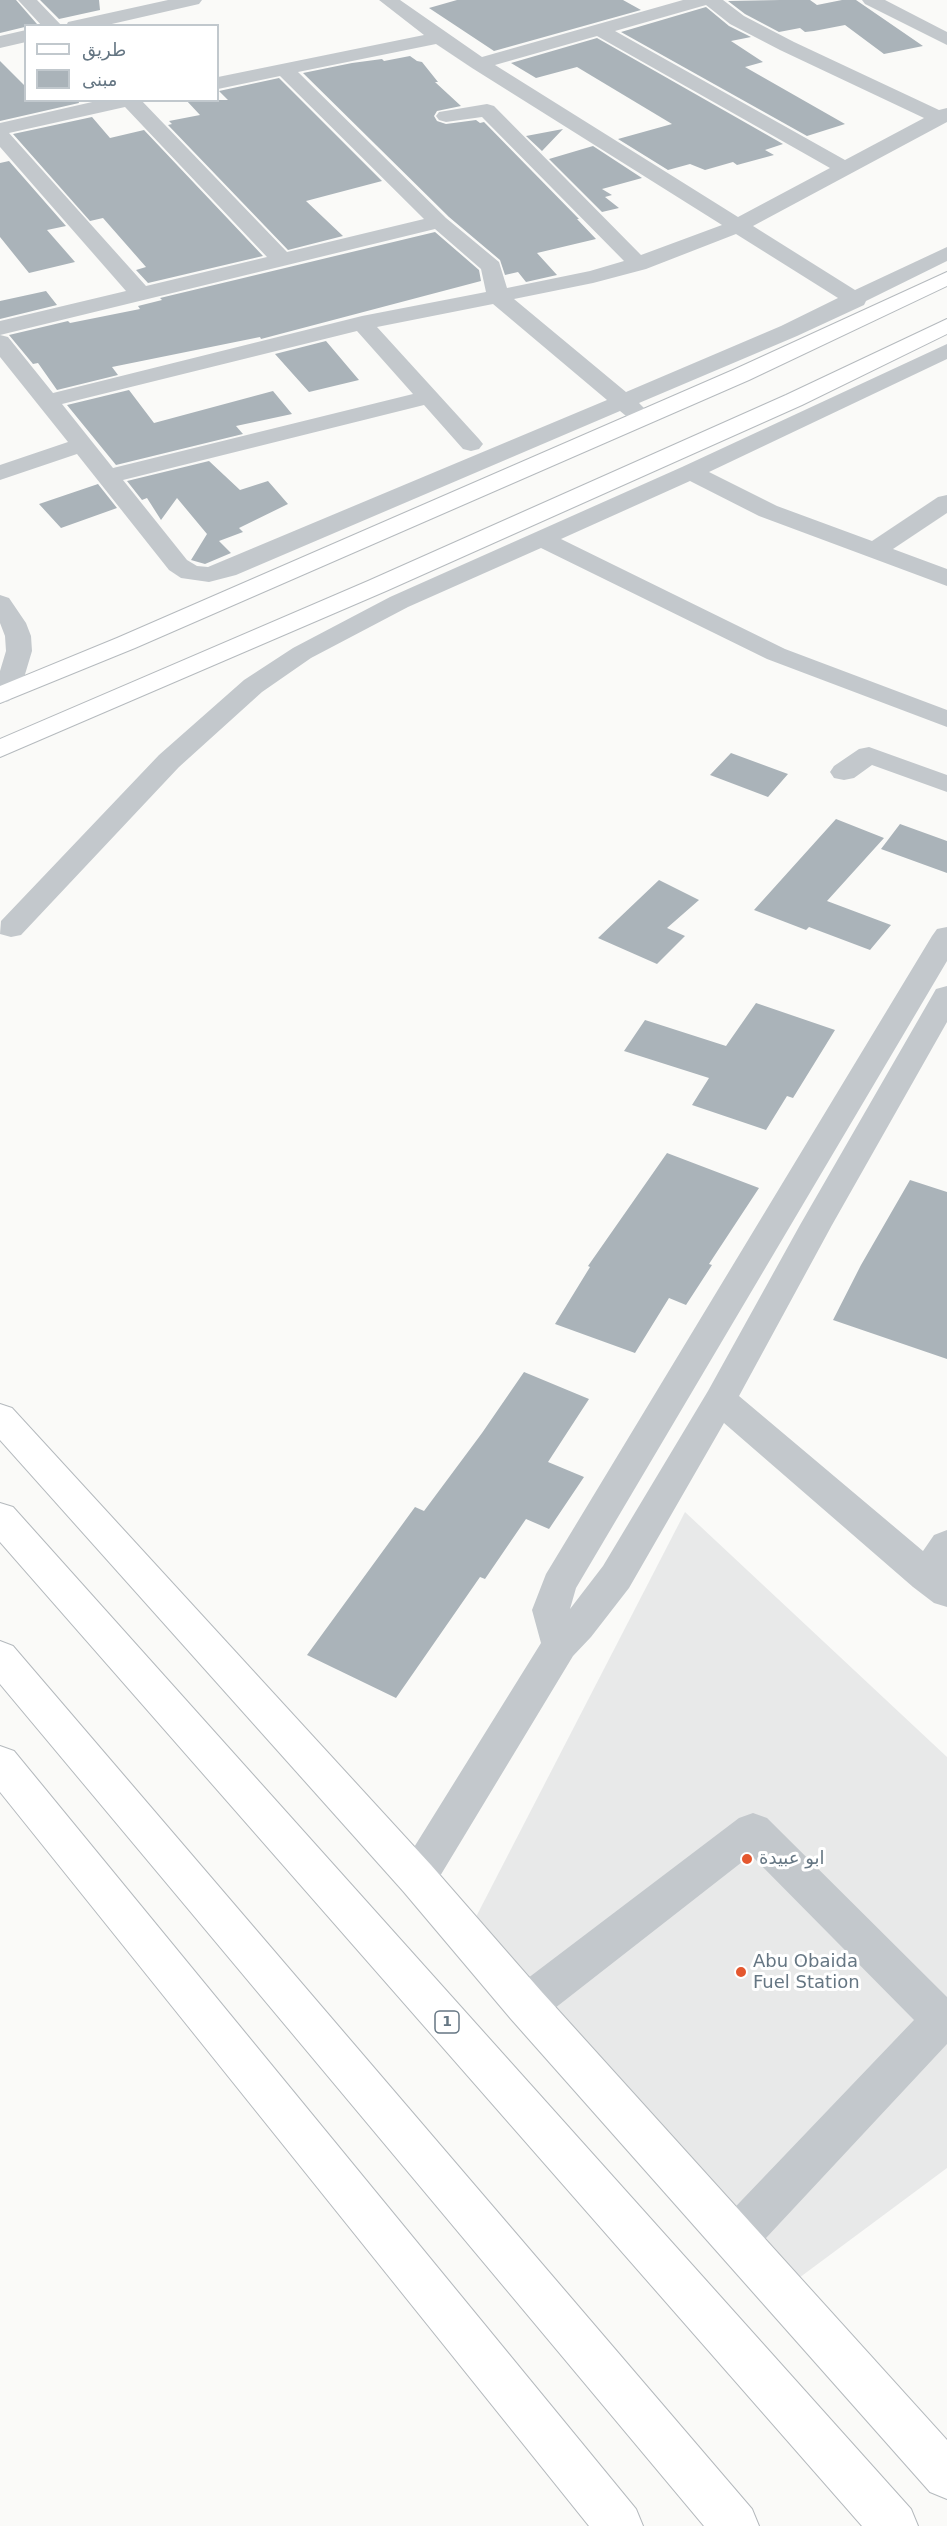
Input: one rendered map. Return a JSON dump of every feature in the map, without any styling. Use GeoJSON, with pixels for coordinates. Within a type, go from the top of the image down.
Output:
{"type":"FeatureCollection","features":[{"type":"Feature","properties":{"kind":"main road"},"geometry":{"type":"LineString","coordinates":[[0,695],[126,643],[643,418],[828,336],[947,278]]}},
{"type":"Feature","properties":{"kind":"main road"},"geometry":{"type":"LineString","coordinates":[[0,749],[377,586],[815,390],[947,326]]}},
{"type":"Feature","properties":{"kind":"main road"},"geometry":{"type":"LineString","coordinates":[[504,479],[500,486],[502,494],[508,501],[519,506],[547,510]]}},
{"type":"Feature","properties":{"kind":"main road"},"geometry":{"type":"LineString","coordinates":[[377,586],[399,602]]}},
{"type":"Feature","properties":{"kind":"main road"},"geometry":{"type":"LineString","coordinates":[[0,1418],[417,1878],[526,2005],[947,2475]]}},
{"type":"Feature","properties":{"kind":"main road","name":"1"},"geometry":{"type":"LineString","coordinates":[[0,1517],[894,2526]]}},
{"type":"Feature","properties":{"kind":"main road"},"geometry":{"type":"LineString","coordinates":[[0,1657],[735,2526]]}},
{"type":"Feature","properties":{"kind":"main road"},"geometry":{"type":"LineString","coordinates":[[0,1763],[619,2526]]}},
{"type":"Feature","properties":{"kind":"street"},"geometry":{"type":"LineString","coordinates":[[27,0],[50,24]]}},
{"type":"Feature","properties":{"kind":"street"},"geometry":{"type":"LineString","coordinates":[[84,24],[193,0]]}},
{"type":"Feature","properties":{"kind":"street"},"geometry":{"type":"LineString","coordinates":[[479,64],[702,0]]}},
{"type":"Feature","properties":{"kind":"street"},"geometry":{"type":"LineString","coordinates":[[711,0],[737,20],[787,46],[943,116]]}},
{"type":"Feature","properties":{"kind":"street"},"geometry":{"type":"LineString","coordinates":[[871,0],[947,39]]}},
{"type":"Feature","properties":{"kind":"street"},"geometry":{"type":"LineString","coordinates":[[394,4],[420,3]]}},
{"type":"Feature","properties":{"kind":"street"},"geometry":{"type":"LineString","coordinates":[[394,4],[439,38],[479,64],[856,300]]}},
{"type":"Feature","properties":{"kind":"street"},"geometry":{"type":"LineString","coordinates":[[600,30],[844,168]]}},
{"type":"Feature","properties":{"kind":"street"},"geometry":{"type":"LineString","coordinates":[[0,42],[24,36]]}},
{"type":"Feature","properties":{"kind":"street"},"geometry":{"type":"LineString","coordinates":[[219,83],[439,38]]}},
{"type":"Feature","properties":{"kind":"street"},"geometry":{"type":"LineString","coordinates":[[284,69],[439,222],[491,267],[498,297],[643,418]]}},
{"type":"Feature","properties":{"kind":"street"},"geometry":{"type":"LineString","coordinates":[[0,129],[120,102]]}},
{"type":"Feature","properties":{"kind":"street"},"geometry":{"type":"LineString","coordinates":[[131,102],[281,259]]}},
{"type":"Feature","properties":{"kind":"street"},"geometry":{"type":"LineString","coordinates":[[446,116],[487,110],[638,264]]}},
{"type":"Feature","properties":{"kind":"street"},"geometry":{"type":"LineString","coordinates":[[47,401],[362,323],[592,277],[638,264],[736,227],[943,116]]}},
{"type":"Feature","properties":{"kind":"street"},"geometry":{"type":"LineString","coordinates":[[0,135],[140,294]]}},
{"type":"Feature","properties":{"kind":"street"},"geometry":{"type":"LineString","coordinates":[[0,327],[439,222]]}},
{"type":"Feature","properties":{"kind":"street"},"geometry":{"type":"LineString","coordinates":[[0,342],[178,565],[190,573],[219,574],[624,402],[856,300],[947,253]]}},
{"type":"Feature","properties":{"kind":"street"},"geometry":{"type":"LineString","coordinates":[[362,323],[471,444]]}},
{"type":"Feature","properties":{"kind":"street"},"geometry":{"type":"LineString","coordinates":[[11,928],[169,761],[253,686],[302,653],[399,602],[690,472],[947,351]]}},
{"type":"Feature","properties":{"kind":"street"},"geometry":{"type":"LineString","coordinates":[[0,381],[24,373]]}},
{"type":"Feature","properties":{"kind":"street"},"geometry":{"type":"LineString","coordinates":[[108,477],[429,397]]}},
{"type":"Feature","properties":{"kind":"street"},"geometry":{"type":"LineString","coordinates":[[0,473],[82,445]]}},
{"type":"Feature","properties":{"kind":"street"},"geometry":{"type":"LineString","coordinates":[[690,472],[768,511],[947,578]]}},
{"type":"Feature","properties":{"kind":"street"},"geometry":{"type":"LineString","coordinates":[[874,551],[947,502]]}},
{"type":"Feature","properties":{"kind":"street"},"geometry":{"type":"LineString","coordinates":[[540,538],[776,654],[947,720]]}},
{"type":"Feature","properties":{"kind":"street"},"geometry":{"type":"LineString","coordinates":[[0,603],[13,623],[18,636],[19,651],[13,673],[0,695]]}},
{"type":"Feature","properties":{"kind":"street"},"geometry":{"type":"LineString","coordinates":[[844,772],[869,755],[947,784]]}},
{"type":"Feature","properties":{"kind":"street"},"geometry":{"type":"LineString","coordinates":[[560,1645],[551,1610],[559,1585],[947,936]]}},
{"type":"Feature","properties":{"kind":"street"},"geometry":{"type":"LineString","coordinates":[[417,1878],[560,1645],[578,1626],[616,1577],[720,1400],[816,1225],[947,996]]}},
{"type":"Feature","properties":{"kind":"street"},"geometry":{"type":"LineString","coordinates":[[720,1400],[937,1584],[947,1545]]}},
{"type":"Feature","properties":{"kind":"street"},"geometry":{"type":"LineString","coordinates":[[526,2005],[753,1830],[942,2020],[736,2238]]}},
{"type":"Feature","properties":{"kind":"shaded area"},"geometry":{"type":"Polygon","coordinates":[[[685,1512],[947,1757],[947,2168],[772,2298],[462,1944],[685,1512]]]}},
{"type":"Feature","properties":{"kind":"building"},"geometry":{"type":"Polygon","coordinates":[[[0,0],[16,0],[37,24],[24,24],[24,27],[0,33],[0,0]]]}},
{"type":"Feature","properties":{"kind":"building"},"geometry":{"type":"Polygon","coordinates":[[[40,0],[99,0],[100,10],[59,19],[40,0]]]}},
{"type":"Feature","properties":{"kind":"building"},"geometry":{"type":"Polygon","coordinates":[[[457,0],[623,0],[641,10],[494,51],[429,8],[457,0]]]}},
{"type":"Feature","properties":{"kind":"building"},"geometry":{"type":"Polygon","coordinates":[[[810,0],[817,5],[856,0],[923,46],[884,54],[845,25],[805,32],[800,28],[779,32],[745,14],[728,1],[810,0]]]}},
{"type":"Feature","properties":{"kind":"building"},"geometry":{"type":"Polygon","coordinates":[[[706,7],[729,26],[751,37],[731,41],[763,62],[745,67],[845,124],[807,136],[621,32],[706,7]]]}},
{"type":"Feature","properties":{"kind":"building"},"geometry":{"type":"Polygon","coordinates":[[[597,38],[783,144],[765,150],[774,155],[737,165],[733,162],[705,170],[690,164],[668,170],[618,139],[672,124],[577,67],[536,78],[511,63],[597,38]]]}},
{"type":"Feature","properties":{"kind":"building"},"geometry":{"type":"Polygon","coordinates":[[[410,56],[422,62],[438,82],[435,82],[461,106],[437,111],[434,116],[437,121],[446,124],[476,120],[480,123],[484,122],[596,239],[537,253],[557,275],[526,282],[518,272],[505,275],[500,260],[449,217],[303,73],[352,63],[382,59],[384,61],[410,56]]]}},
{"type":"Feature","properties":{"kind":"building"},"geometry":{"type":"Polygon","coordinates":[[[0,61],[24,85],[24,102],[79,103],[0,121],[0,61]]]}},
{"type":"Feature","properties":{"kind":"building"},"geometry":{"type":"Polygon","coordinates":[[[279,78],[382,181],[306,201],[343,236],[288,250],[168,125],[172,124],[169,121],[200,115],[188,102],[228,100],[219,91],[279,78]]]}},
{"type":"Feature","properties":{"kind":"building"},"geometry":{"type":"Polygon","coordinates":[[[92,117],[110,138],[144,130],[263,256],[148,283],[136,270],[146,267],[103,218],[90,221],[13,134],[92,117]]]}},
{"type":"Feature","properties":{"kind":"building"},"geometry":{"type":"Polygon","coordinates":[[[563,129],[542,151],[526,136],[563,129]]]}},
{"type":"Feature","properties":{"kind":"building"},"geometry":{"type":"Polygon","coordinates":[[[593,146],[642,178],[602,189],[612,195],[605,197],[619,208],[602,212],[549,159],[593,146]]]}},
{"type":"Feature","properties":{"kind":"building"},"geometry":{"type":"Polygon","coordinates":[[[9,161],[66,226],[47,230],[75,262],[29,273],[0,237],[0,163],[9,161]]]}},
{"type":"Feature","properties":{"kind":"building"},"geometry":{"type":"Polygon","coordinates":[[[435,232],[479,270],[481,281],[261,339],[260,337],[112,367],[118,375],[57,390],[38,363],[33,364],[9,335],[68,321],[70,323],[140,309],[138,306],[162,300],[160,298],[435,232]]]}},
{"type":"Feature","properties":{"kind":"building"},"geometry":{"type":"Polygon","coordinates":[[[46,291],[57,305],[0,319],[0,301],[46,291]]]}},
{"type":"Feature","properties":{"kind":"building"},"geometry":{"type":"Polygon","coordinates":[[[326,341],[359,380],[309,392],[275,354],[326,341]]]}},
{"type":"Feature","properties":{"kind":"building"},"geometry":{"type":"Polygon","coordinates":[[[129,390],[154,423],[273,391],[292,414],[236,426],[243,434],[116,465],[67,405],[129,390]]]}},
{"type":"Feature","properties":{"kind":"building"},"geometry":{"type":"Polygon","coordinates":[[[209,461],[240,490],[268,481],[288,504],[239,528],[243,532],[219,541],[231,553],[205,564],[191,560],[207,534],[177,498],[161,520],[147,498],[142,500],[127,481],[209,461]]]}},
{"type":"Feature","properties":{"kind":"building"},"geometry":{"type":"Polygon","coordinates":[[[98,484],[117,508],[61,528],[39,504],[98,484]]]}},
{"type":"Feature","properties":{"kind":"building"},"geometry":{"type":"Polygon","coordinates":[[[731,753],[788,774],[768,797],[710,775],[731,753]]]}},
{"type":"Feature","properties":{"kind":"building"},"geometry":{"type":"Polygon","coordinates":[[[836,819],[884,838],[827,901],[891,925],[870,950],[809,927],[806,930],[754,910],[836,819]]]}},
{"type":"Feature","properties":{"kind":"building"},"geometry":{"type":"Polygon","coordinates":[[[900,824],[947,841],[947,873],[881,849],[900,824]]]}},
{"type":"Feature","properties":{"kind":"building"},"geometry":{"type":"Polygon","coordinates":[[[659,880],[699,900],[667,928],[685,936],[657,964],[598,938],[659,880]]]}},
{"type":"Feature","properties":{"kind":"building"},"geometry":{"type":"Polygon","coordinates":[[[756,1003],[835,1030],[793,1098],[787,1096],[766,1130],[692,1105],[709,1078],[624,1051],[645,1020],[726,1046],[756,1003]]]}},
{"type":"Feature","properties":{"kind":"building"},"geometry":{"type":"Polygon","coordinates":[[[667,1153],[759,1188],[709,1264],[712,1265],[686,1305],[669,1298],[635,1353],[555,1324],[590,1267],[588,1266],[667,1153]]]}},
{"type":"Feature","properties":{"kind":"building"},"geometry":{"type":"Polygon","coordinates":[[[910,1180],[947,1192],[947,1359],[833,1320],[861,1265],[910,1180]]]}},
{"type":"Feature","properties":{"kind":"building"},"geometry":{"type":"Polygon","coordinates":[[[524,1372],[589,1399],[548,1462],[584,1477],[549,1529],[526,1519],[485,1579],[480,1577],[396,1698],[307,1655],[415,1507],[424,1511],[524,1372]]]}},
{"type":"Feature","properties":{"kind":"place","name":"ابو عبيدة"},"geometry":{"type":"Point","coordinates":[747,1859]}},
{"type":"Feature","properties":{"kind":"place","name":"Abu Obaida Fuel Station"},"geometry":{"type":"Point","coordinates":[741,1972]}}]}
